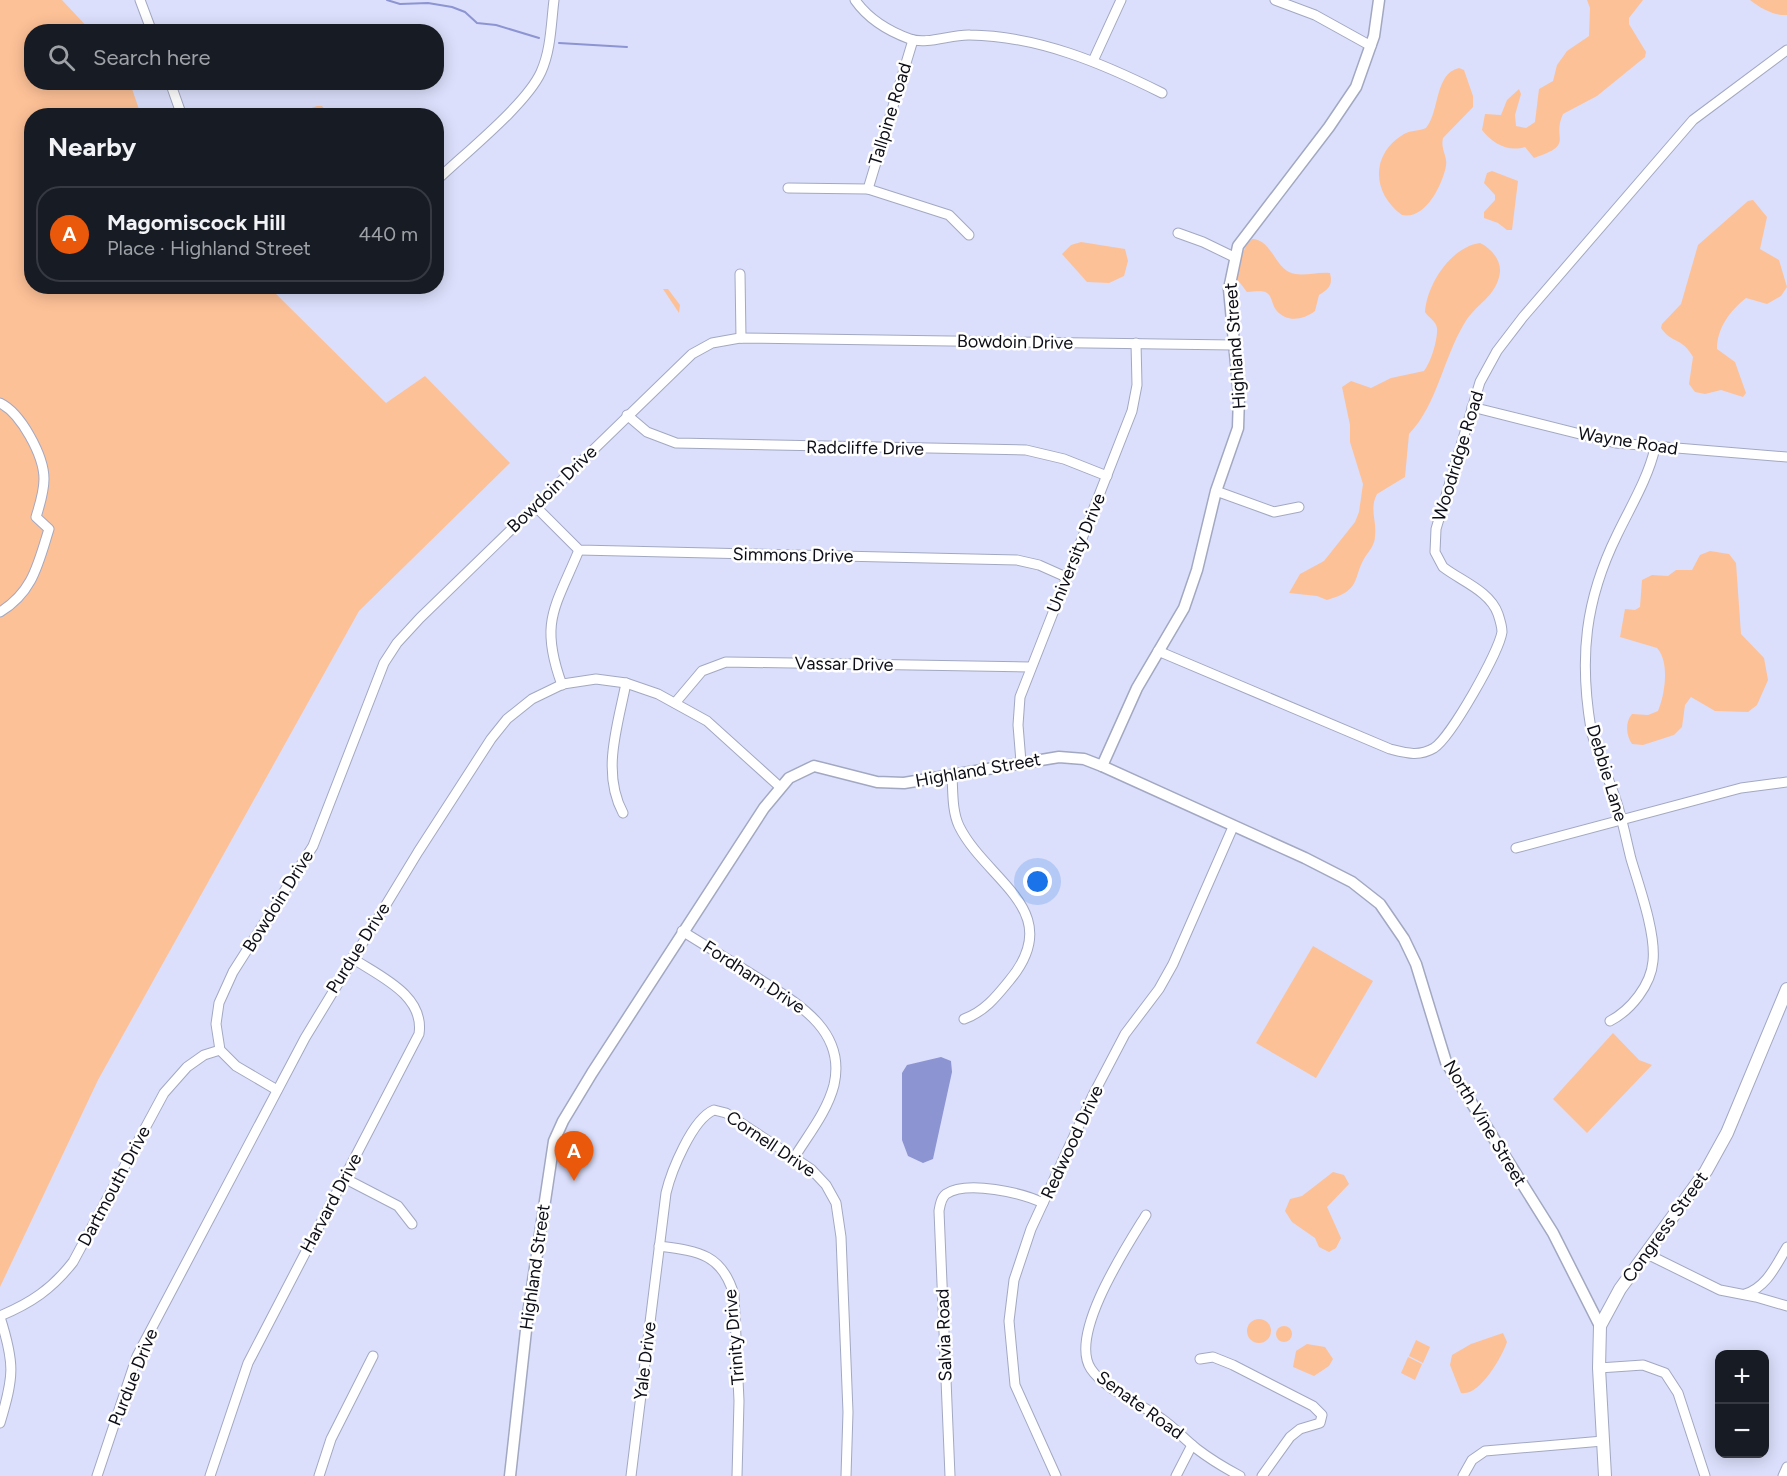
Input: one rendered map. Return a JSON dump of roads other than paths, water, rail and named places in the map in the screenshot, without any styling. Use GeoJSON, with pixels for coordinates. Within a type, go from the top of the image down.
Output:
{"type":"FeatureCollection","features":[{"type":"Feature","properties":{"kind":"main road","name":"Congress Street"},"geometry":{"type":"LineString","coordinates":[[1605,1476],[1599,1368],[1600,1326],[1620,1289],[1706,1171],[1727,1133],[1787,989]]}},
{"type":"Feature","properties":{"kind":"street"},"geometry":{"type":"LineString","coordinates":[[140,0],[149,24]]}},
{"type":"Feature","properties":{"kind":"street"},"geometry":{"type":"LineString","coordinates":[[444,173],[513,108],[540,74],[547,55],[554,0]]}},
{"type":"Feature","properties":{"kind":"street"},"geometry":{"type":"LineString","coordinates":[[855,0],[874,22],[913,40],[969,34],[1048,46],[1093,61],[1162,93]]}},
{"type":"Feature","properties":{"kind":"street"},"geometry":{"type":"LineString","coordinates":[[1093,61],[1121,0]]}},
{"type":"Feature","properties":{"kind":"street"},"geometry":{"type":"LineString","coordinates":[[1275,0],[1316,15],[1371,46]]}},
{"type":"Feature","properties":{"kind":"street","name":"Highland Street"},"geometry":{"type":"LineString","coordinates":[[510,1476],[532,1285],[554,1141],[577,1096],[682,931],[743,836],[780,787],[798,771],[814,766],[882,783],[904,783],[1022,762],[1069,757],[1102,766],[1137,687],[1184,608],[1197,570],[1216,491],[1239,419],[1229,289],[1234,257],[1244,235],[1314,148],[1349,99],[1361,76],[1371,46],[1379,0]]}},
{"type":"Feature","properties":{"kind":"street","name":"Tallpine Road"},"geometry":{"type":"LineString","coordinates":[[868,189],[913,40]]}},
{"type":"Feature","properties":{"kind":"street","name":"Woodridge Road"},"geometry":{"type":"LineString","coordinates":[[1158,651],[1390,749],[1415,754],[1427,752],[1440,743],[1459,716],[1490,662],[1502,633],[1500,620],[1493,604],[1443,567],[1434,548],[1442,504],[1487,367],[1503,342],[1647,171],[1703,111],[1787,50]]}},
{"type":"Feature","properties":{"kind":"street"},"geometry":{"type":"LineString","coordinates":[[173,90],[179,108]]}},
{"type":"Feature","properties":{"kind":"street"},"geometry":{"type":"LineString","coordinates":[[788,188],[868,189],[950,215],[969,235]]}},
{"type":"Feature","properties":{"kind":"street"},"geometry":{"type":"LineString","coordinates":[[1178,233],[1234,257]]}},
{"type":"Feature","properties":{"kind":"street"},"geometry":{"type":"LineString","coordinates":[[740,274],[741,338]]}},
{"type":"Feature","properties":{"kind":"street","name":"Bowdoin Drive"},"geometry":{"type":"LineString","coordinates":[[220,1050],[216,1019],[221,996],[233,972],[313,846],[387,657],[410,628],[696,350],[712,343],[741,338],[1233,345]]}},
{"type":"Feature","properties":{"kind":"street","name":"University Drive"},"geometry":{"type":"LineString","coordinates":[[1022,762],[1018,703],[1030,667],[1134,404],[1137,385],[1136,344]]}},
{"type":"Feature","properties":{"kind":"street"},"geometry":{"type":"LineString","coordinates":[[0,403],[22,422],[35,450],[44,477],[36,517],[49,529],[36,570],[19,600],[0,612]]}},
{"type":"Feature","properties":{"kind":"street","name":"Wayne Road"},"geometry":{"type":"LineString","coordinates":[[1472,407],[1616,442],[1655,448],[1787,457]]}},
{"type":"Feature","properties":{"kind":"street","name":"Radcliffe Drive"},"geometry":{"type":"LineString","coordinates":[[627,415],[647,432],[676,444],[1026,450],[1064,459],[1107,476]]}},
{"type":"Feature","properties":{"kind":"street","name":"Debbie Lane"},"geometry":{"type":"LineString","coordinates":[[1610,1021],[1620,1015],[1641,993],[1653,960],[1643,901],[1623,821],[1593,736],[1583,665],[1594,591],[1610,550],[1646,476],[1655,448]]}},
{"type":"Feature","properties":{"kind":"street"},"geometry":{"type":"LineString","coordinates":[[1216,491],[1274,512],[1299,507]]}},
{"type":"Feature","properties":{"kind":"street"},"geometry":{"type":"LineString","coordinates":[[535,506],[579,550],[549,628],[551,651],[562,685]]}},
{"type":"Feature","properties":{"kind":"street","name":"Simmons Drive"},"geometry":{"type":"LineString","coordinates":[[579,550],[1017,560],[1050,569],[1066,577]]}},
{"type":"Feature","properties":{"kind":"street","name":"Vassar Drive"},"geometry":{"type":"LineString","coordinates":[[675,703],[698,675],[726,662],[1030,667]]}},
{"type":"Feature","properties":{"kind":"street","name":"Purdue Drive"},"geometry":{"type":"LineString","coordinates":[[97,1476],[137,1356],[277,1090],[325,1001],[496,732],[524,705],[562,685],[596,679],[626,683],[675,703],[713,725],[780,787]]}},
{"type":"Feature","properties":{"kind":"street"},"geometry":{"type":"LineString","coordinates":[[623,813],[615,795],[612,759],[626,683]]}},
{"type":"Feature","properties":{"kind":"street","name":"North Vine Street"},"geometry":{"type":"LineString","coordinates":[[1102,766],[1305,858],[1352,882],[1380,904],[1388,913],[1416,964],[1446,1062],[1558,1241],[1600,1326]]}},
{"type":"Feature","properties":{"kind":"street"},"geometry":{"type":"LineString","coordinates":[[952,776],[958,825],[1022,905],[1030,932],[1026,954],[1011,979],[985,1008],[964,1019]]}},
{"type":"Feature","properties":{"kind":"street"},"geometry":{"type":"LineString","coordinates":[[1516,848],[1741,788],[1787,782]]}},
{"type":"Feature","properties":{"kind":"street","name":"Redwood Drive"},"geometry":{"type":"LineString","coordinates":[[1056,1476],[1019,1399],[1013,1374],[1010,1311],[1014,1280],[1031,1229],[1119,1043],[1159,989],[1173,964],[1233,827]]}},
{"type":"Feature","properties":{"kind":"street","name":"Fordham Drive"},"geometry":{"type":"LineString","coordinates":[[682,931],[800,1005],[828,1038],[836,1069],[830,1097],[794,1158]]}},
{"type":"Feature","properties":{"kind":"street","name":"Harvard Drive"},"geometry":{"type":"LineString","coordinates":[[210,1476],[248,1363],[415,1046],[420,1027],[418,1015],[408,997],[352,958]]}},
{"type":"Feature","properties":{"kind":"street"},"geometry":{"type":"LineString","coordinates":[[220,1050],[236,1066],[277,1090]]}},
{"type":"Feature","properties":{"kind":"street","name":"Dartmouth Drive"},"geometry":{"type":"LineString","coordinates":[[0,1316],[36,1299],[59,1280],[74,1263],[164,1093],[191,1064],[204,1055],[220,1050]]}},
{"type":"Feature","properties":{"kind":"street","name":"Cornell Drive"},"geometry":{"type":"LineString","coordinates":[[659,1246],[670,1178],[690,1139],[710,1111],[717,1110],[726,1113],[811,1169],[826,1185],[834,1198],[839,1215],[848,1412],[846,1476]]}},
{"type":"Feature","properties":{"kind":"street"},"geometry":{"type":"LineString","coordinates":[[344,1178],[398,1206],[412,1224]]}},
{"type":"Feature","properties":{"kind":"street","name":"Salvia Road"},"geometry":{"type":"LineString","coordinates":[[950,1476],[939,1211],[944,1196],[965,1190],[1007,1191],[1030,1196],[1043,1203]]}},
{"type":"Feature","properties":{"kind":"street","name":"Senate Road"},"geometry":{"type":"LineString","coordinates":[[1146,1215],[1100,1298],[1090,1323],[1084,1351],[1089,1366],[1098,1377],[1162,1419],[1192,1445],[1240,1476]]}},
{"type":"Feature","properties":{"kind":"street","name":"Yale Drive"},"geometry":{"type":"LineString","coordinates":[[630,1476],[659,1246]]}},
{"type":"Feature","properties":{"kind":"street","name":"Trinity Drive"},"geometry":{"type":"LineString","coordinates":[[659,1246],[706,1256],[722,1268],[734,1295],[739,1401],[737,1476]]}},
{"type":"Feature","properties":{"kind":"street"},"geometry":{"type":"LineString","coordinates":[[1743,1294],[1761,1286],[1787,1247]]}},
{"type":"Feature","properties":{"kind":"street"},"geometry":{"type":"LineString","coordinates":[[1645,1253],[1720,1290],[1787,1306]]}},
{"type":"Feature","properties":{"kind":"street"},"geometry":{"type":"LineString","coordinates":[[0,1316],[11,1354],[13,1375],[0,1423]]}},
{"type":"Feature","properties":{"kind":"street"},"geometry":{"type":"LineString","coordinates":[[319,1476],[331,1439],[373,1356]]}},
{"type":"Feature","properties":{"kind":"street"},"geometry":{"type":"LineString","coordinates":[[1200,1359],[1213,1357],[1233,1365],[1313,1406],[1322,1415],[1320,1423],[1300,1429],[1290,1437],[1262,1476]]}},
{"type":"Feature","properties":{"kind":"street"},"geometry":{"type":"LineString","coordinates":[[1599,1368],[1644,1365],[1665,1373],[1678,1393],[1705,1476]]}},
{"type":"Feature","properties":{"kind":"street"},"geometry":{"type":"LineString","coordinates":[[1463,1476],[1472,1460],[1485,1451],[1603,1441]]}},
{"type":"Feature","properties":{"kind":"street"},"geometry":{"type":"LineString","coordinates":[[1176,1476],[1192,1445]]}},
{"type":"Feature","properties":{"kind":"street"},"geometry":{"type":"LineString","coordinates":[[1783,1476],[1787,1467]]}},
{"type":"Feature","properties":{"kind":"water"},"geometry":{"type":"Polygon","coordinates":[[[941,1057],[951,1061],[952,1072],[933,1159],[923,1163],[908,1156],[902,1140],[902,1073],[907,1065],[941,1057]]]}},
{"type":"Feature","properties":{"kind":"waterway"},"geometry":{"type":"LineString","coordinates":[[387,0],[400,4],[428,3],[452,7],[465,12],[477,23],[496,25],[539,38]]}},
{"type":"Feature","properties":{"kind":"waterway"},"geometry":{"type":"LineString","coordinates":[[559,43],[627,47]]}},
{"type":"Feature","properties":{"kind":"place","name":"Magomiscock Hill"},"geometry":{"type":"Point","coordinates":[574,1181]}}]}
